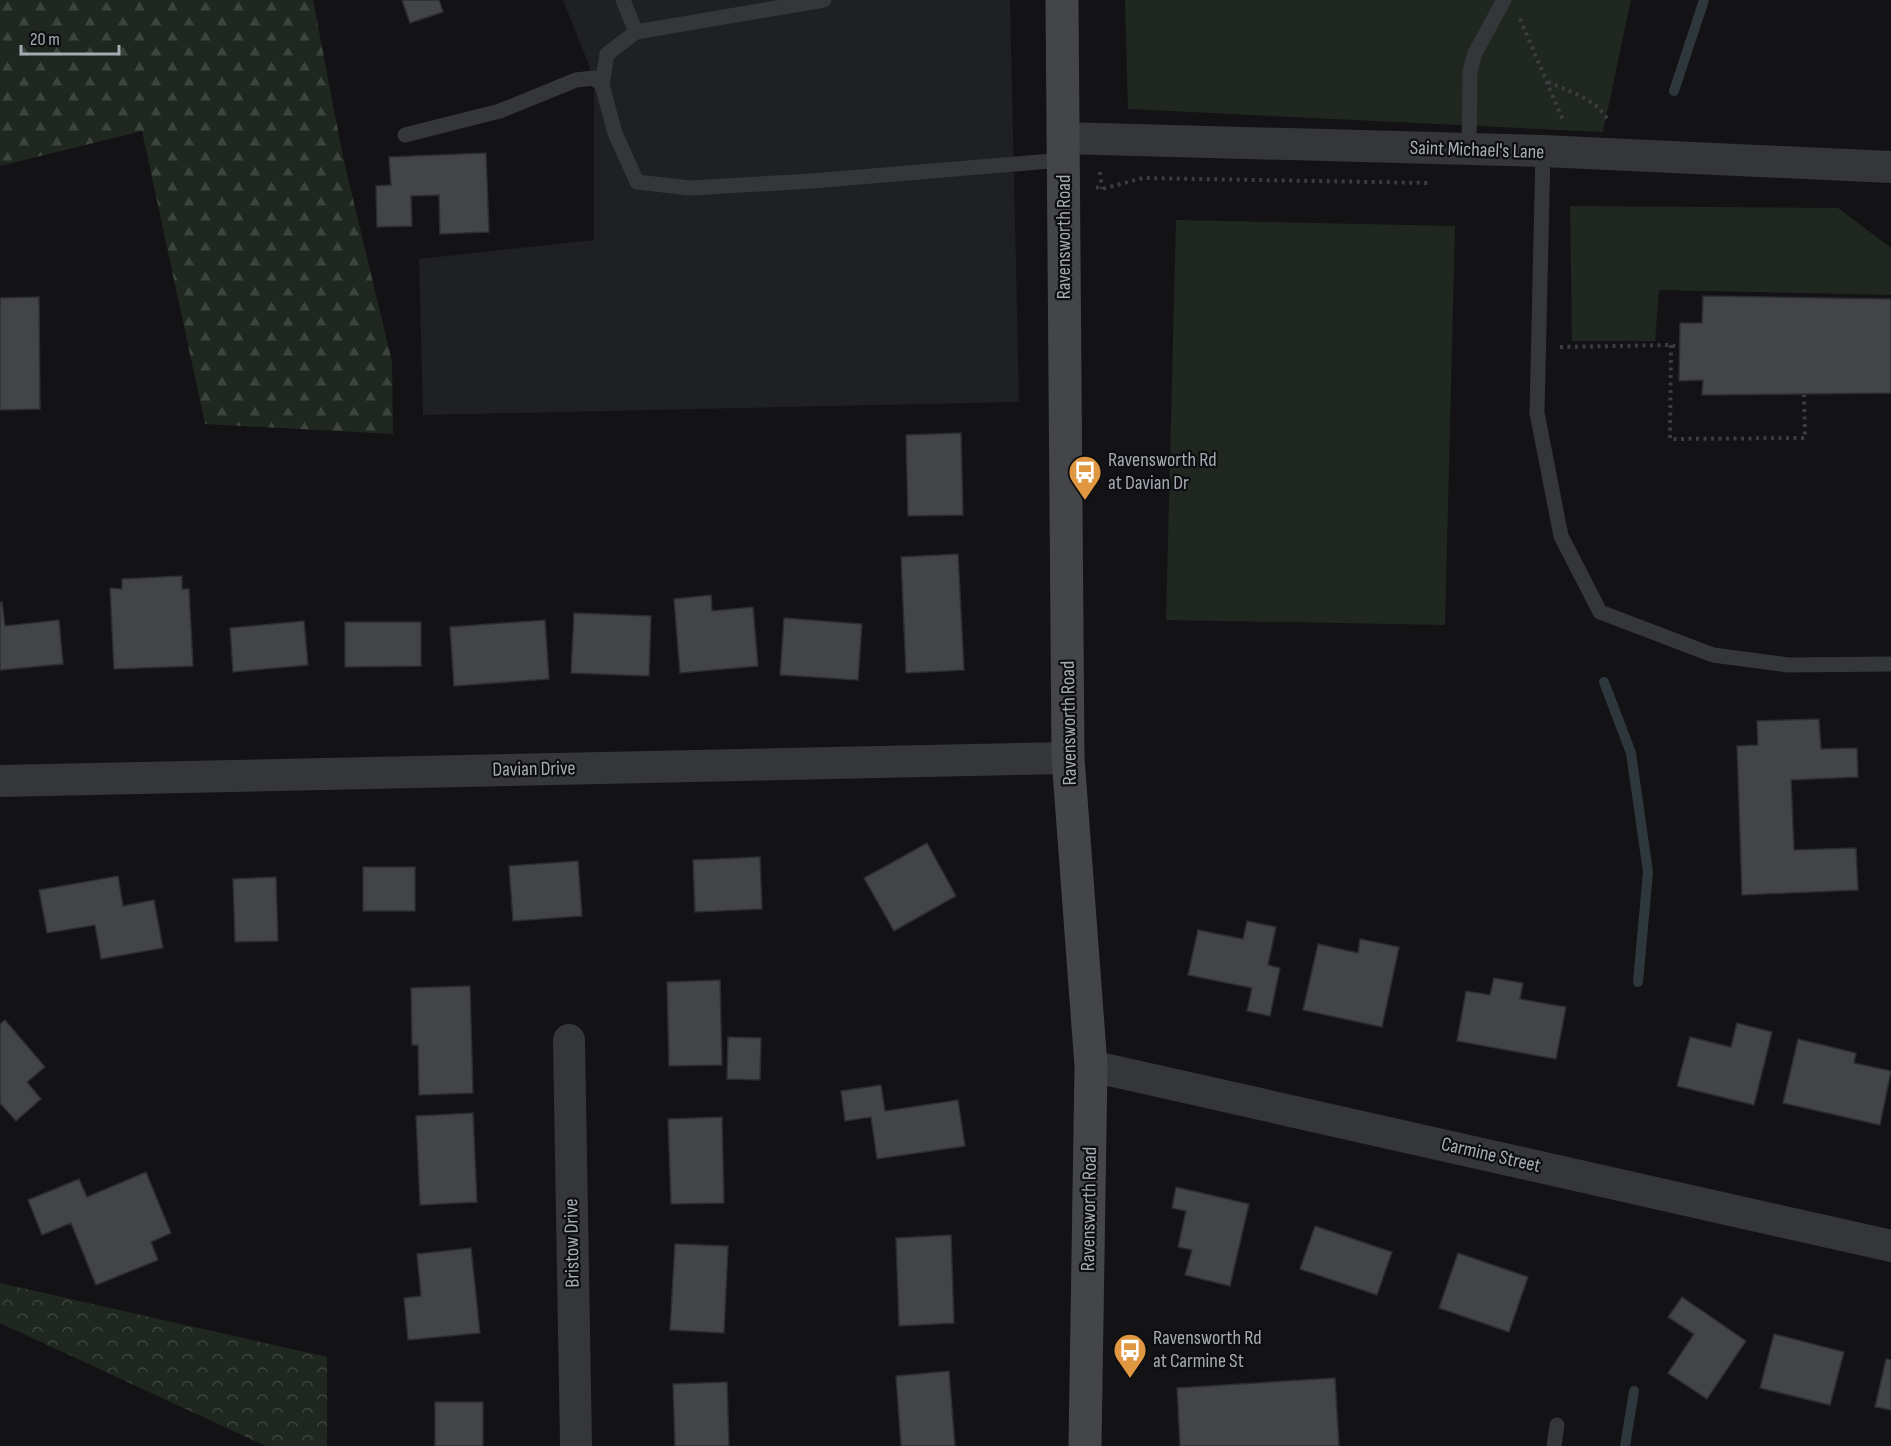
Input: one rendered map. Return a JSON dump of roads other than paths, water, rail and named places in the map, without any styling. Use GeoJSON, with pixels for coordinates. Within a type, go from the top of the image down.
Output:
{"type":"FeatureCollection","features":[{"type":"Feature","properties":{"kind":"main road","name":"Ravensworth Road"},"geometry":{"type":"LineString","coordinates":[[1062,0],[1068,758],[1091,1066],[1085,1446]]}},
{"type":"Feature","properties":{"kind":"street","name":"Saint Michael's Lane"},"geometry":{"type":"LineString","coordinates":[[1063,159],[1469,150],[1891,167]]}},
{"type":"Feature","properties":{"kind":"street","name":"Davian Drive"},"geometry":{"type":"LineString","coordinates":[[0,781],[1068,758]]}},
{"type":"Feature","properties":{"kind":"street","name":"Bristow Drive"},"geometry":{"type":"LineString","coordinates":[[569,1040],[576,1446]]}},
{"type":"Feature","properties":{"kind":"street","name":"Carmine Street"},"geometry":{"type":"LineString","coordinates":[[1091,1066],[1891,1246]]}},
{"type":"Feature","properties":{"kind":"lane"},"geometry":{"type":"LineString","coordinates":[[623,0],[636,32]]}},
{"type":"Feature","properties":{"kind":"lane"},"geometry":{"type":"LineString","coordinates":[[824,0],[636,32],[608,54],[602,85],[615,133],[637,182],[690,188],[812,181],[1063,159]]}},
{"type":"Feature","properties":{"kind":"lane"},"geometry":{"type":"LineString","coordinates":[[1469,150],[1469,88],[1475,53],[1509,5]]}},
{"type":"Feature","properties":{"kind":"lane"},"geometry":{"type":"LineString","coordinates":[[405,135],[500,111],[576,80],[594,78],[602,85]]}},
{"type":"Feature","properties":{"kind":"lane"},"geometry":{"type":"LineString","coordinates":[[1543,152],[1537,413],[1561,536],[1600,612],[1713,656],[1788,664],[1891,664]]}},
{"type":"Feature","properties":{"kind":"lane"},"geometry":{"type":"LineString","coordinates":[[1554,1446],[1557,1425]]}},
{"type":"Feature","properties":{"kind":"waterway"},"geometry":{"type":"LineString","coordinates":[[1674,91],[1704,0]]}},
{"type":"Feature","properties":{"kind":"waterway"},"geometry":{"type":"LineString","coordinates":[[1604,682],[1631,753],[1648,872],[1638,982]]}},
{"type":"Feature","properties":{"kind":"waterway"},"geometry":{"type":"LineString","coordinates":[[1625,1446],[1634,1391]]}},
{"type":"Feature","properties":{"kind":"place","name":"Ravensworth Rd at Davian Dr"},"geometry":{"type":"Point","coordinates":[1085,501]}},
{"type":"Feature","properties":{"kind":"place","name":"Ravensworth Rd at Carmine St"},"geometry":{"type":"Point","coordinates":[1130,1379]}}]}
